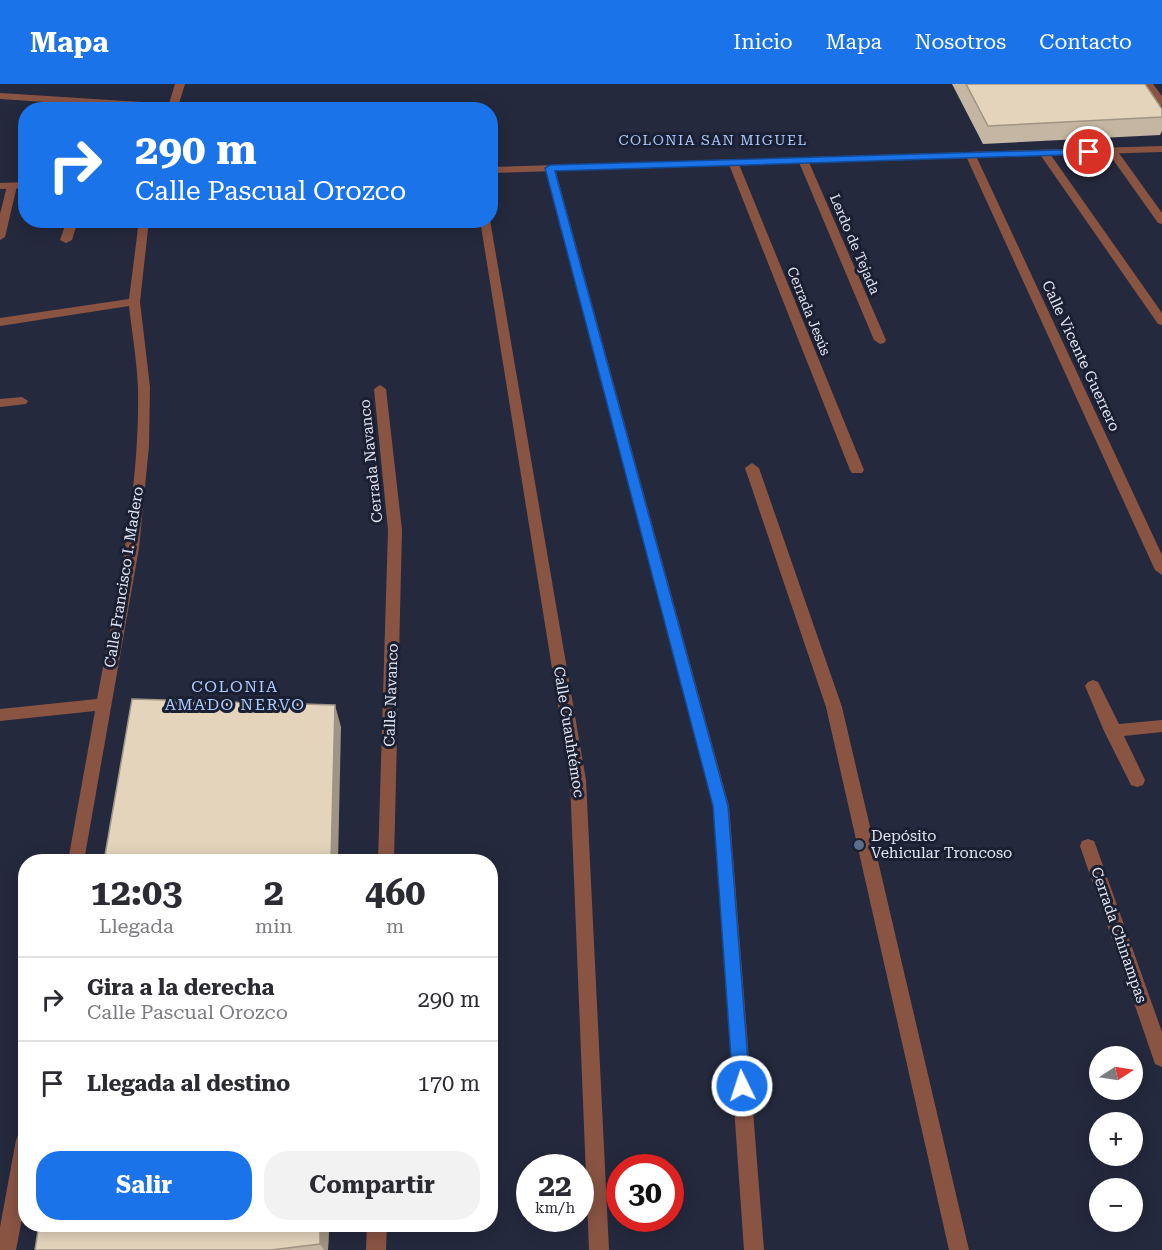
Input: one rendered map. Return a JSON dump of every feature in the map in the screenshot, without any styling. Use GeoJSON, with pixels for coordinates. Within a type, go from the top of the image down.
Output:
{"type":"FeatureCollection","features":[{"type":"Feature","properties":{"kind":"street"},"geometry":{"type":"LineString","coordinates":[[174,102],[180,84]]}},
{"type":"Feature","properties":{"kind":"street"},"geometry":{"type":"LineString","coordinates":[[1148,84],[1162,103]]}},
{"type":"Feature","properties":{"kind":"street"},"geometry":{"type":"LineString","coordinates":[[0,96],[86,102]]}},
{"type":"Feature","properties":{"kind":"street"},"geometry":{"type":"LineString","coordinates":[[498,170],[1162,149]]}},
{"type":"Feature","properties":{"kind":"street"},"geometry":{"type":"LineString","coordinates":[[1112,151],[1162,221]]}},
{"type":"Feature","properties":{"kind":"street"},"geometry":{"type":"LineString","coordinates":[[1044,153],[1162,321]]}},
{"type":"Feature","properties":{"kind":"street","name":"Calle Vicente Guerrero"},"geometry":{"type":"LineString","coordinates":[[971,156],[1162,570]]}},
{"type":"Feature","properties":{"kind":"street","name":"Lerdo de Tejada"},"geometry":{"type":"LineString","coordinates":[[803,160],[880,340]]}},
{"type":"Feature","properties":{"kind":"street","name":"Cerrada Jesús"},"geometry":{"type":"LineString","coordinates":[[733,162],[857,470]]}},
{"type":"Feature","properties":{"kind":"street"},"geometry":{"type":"LineString","coordinates":[[550,168],[721,806],[754,1250]]}},
{"type":"Feature","properties":{"kind":"street"},"geometry":{"type":"LineString","coordinates":[[0,237],[6,186]]}},
{"type":"Feature","properties":{"kind":"street"},"geometry":{"type":"LineString","coordinates":[[66,240],[70,228]]}},
{"type":"Feature","properties":{"kind":"street","name":"Calle Francisco I. Madero"},"geometry":{"type":"LineString","coordinates":[[77,854],[132,548],[143,446],[144,387],[134,302],[143,228]]}},
{"type":"Feature","properties":{"kind":"street","name":"Calle Cuauhtémoc"},"geometry":{"type":"LineString","coordinates":[[486,228],[578,780],[599,1250]]}},
{"type":"Feature","properties":{"kind":"street"},"geometry":{"type":"LineString","coordinates":[[0,322],[134,302]]}},
{"type":"Feature","properties":{"kind":"street","name":"Cerrada Navanco"},"geometry":{"type":"LineString","coordinates":[[380,388],[395,530]]}},
{"type":"Feature","properties":{"kind":"street"},"geometry":{"type":"LineString","coordinates":[[0,403],[21,401]]}},
{"type":"Feature","properties":{"kind":"street"},"geometry":{"type":"LineString","coordinates":[[752,468],[834,707],[959,1250]]}},
{"type":"Feature","properties":{"kind":"street","name":"Calle Navanco"},"geometry":{"type":"LineString","coordinates":[[386,854],[395,530]]}},
{"type":"Feature","properties":{"kind":"street"},"geometry":{"type":"LineString","coordinates":[[1093,686],[1112,731],[1137,780]]}},
{"type":"Feature","properties":{"kind":"street"},"geometry":{"type":"LineString","coordinates":[[0,715],[104,704]]}},
{"type":"Feature","properties":{"kind":"street"},"geometry":{"type":"LineString","coordinates":[[1112,731],[1162,726]]}},
{"type":"Feature","properties":{"kind":"street","name":"Cerrada Chinampas"},"geometry":{"type":"LineString","coordinates":[[1088,846],[1162,1058]]}},
{"type":"Feature","properties":{"kind":"street"},"geometry":{"type":"LineString","coordinates":[[6,1250],[18,1184]]}},
{"type":"Feature","properties":{"kind":"street"},"geometry":{"type":"LineString","coordinates":[[376,1232],[376,1250]]}},
{"type":"Feature","properties":{"kind":"building"},"geometry":{"type":"Polygon","coordinates":[[[966,84],[1145,84],[1162,109],[1162,117],[988,126],[966,84]]]}},
{"type":"Feature","properties":{"kind":"building"},"geometry":{"type":"Polygon","coordinates":[[[132,699],[335,705],[331,854],[105,854],[132,699]]]}},
{"type":"Feature","properties":{"kind":"building"},"geometry":{"type":"Polygon","coordinates":[[[38,1232],[320,1232],[320,1244],[271,1250],[35,1250],[38,1232]]]}},
{"type":"Feature","properties":{"kind":"place","name":"Depósito Vehicular Troncoso"},"geometry":{"type":"Point","coordinates":[859,845]}},
{"type":"Feature","properties":{"kind":"district","name":"COLONIA SAN MIGUEL"},"geometry":{"type":"Point","coordinates":[713,140]}},
{"type":"Feature","properties":{"kind":"district","name":"COLONIA AMADO NERVO"},"geometry":{"type":"Point","coordinates":[235,695]}},
{"type":"Feature","properties":{"kind":"route"},"geometry":{"type":"LineString","coordinates":[[742,1086],[721,806],[550,168],[1089,152]]}}]}
